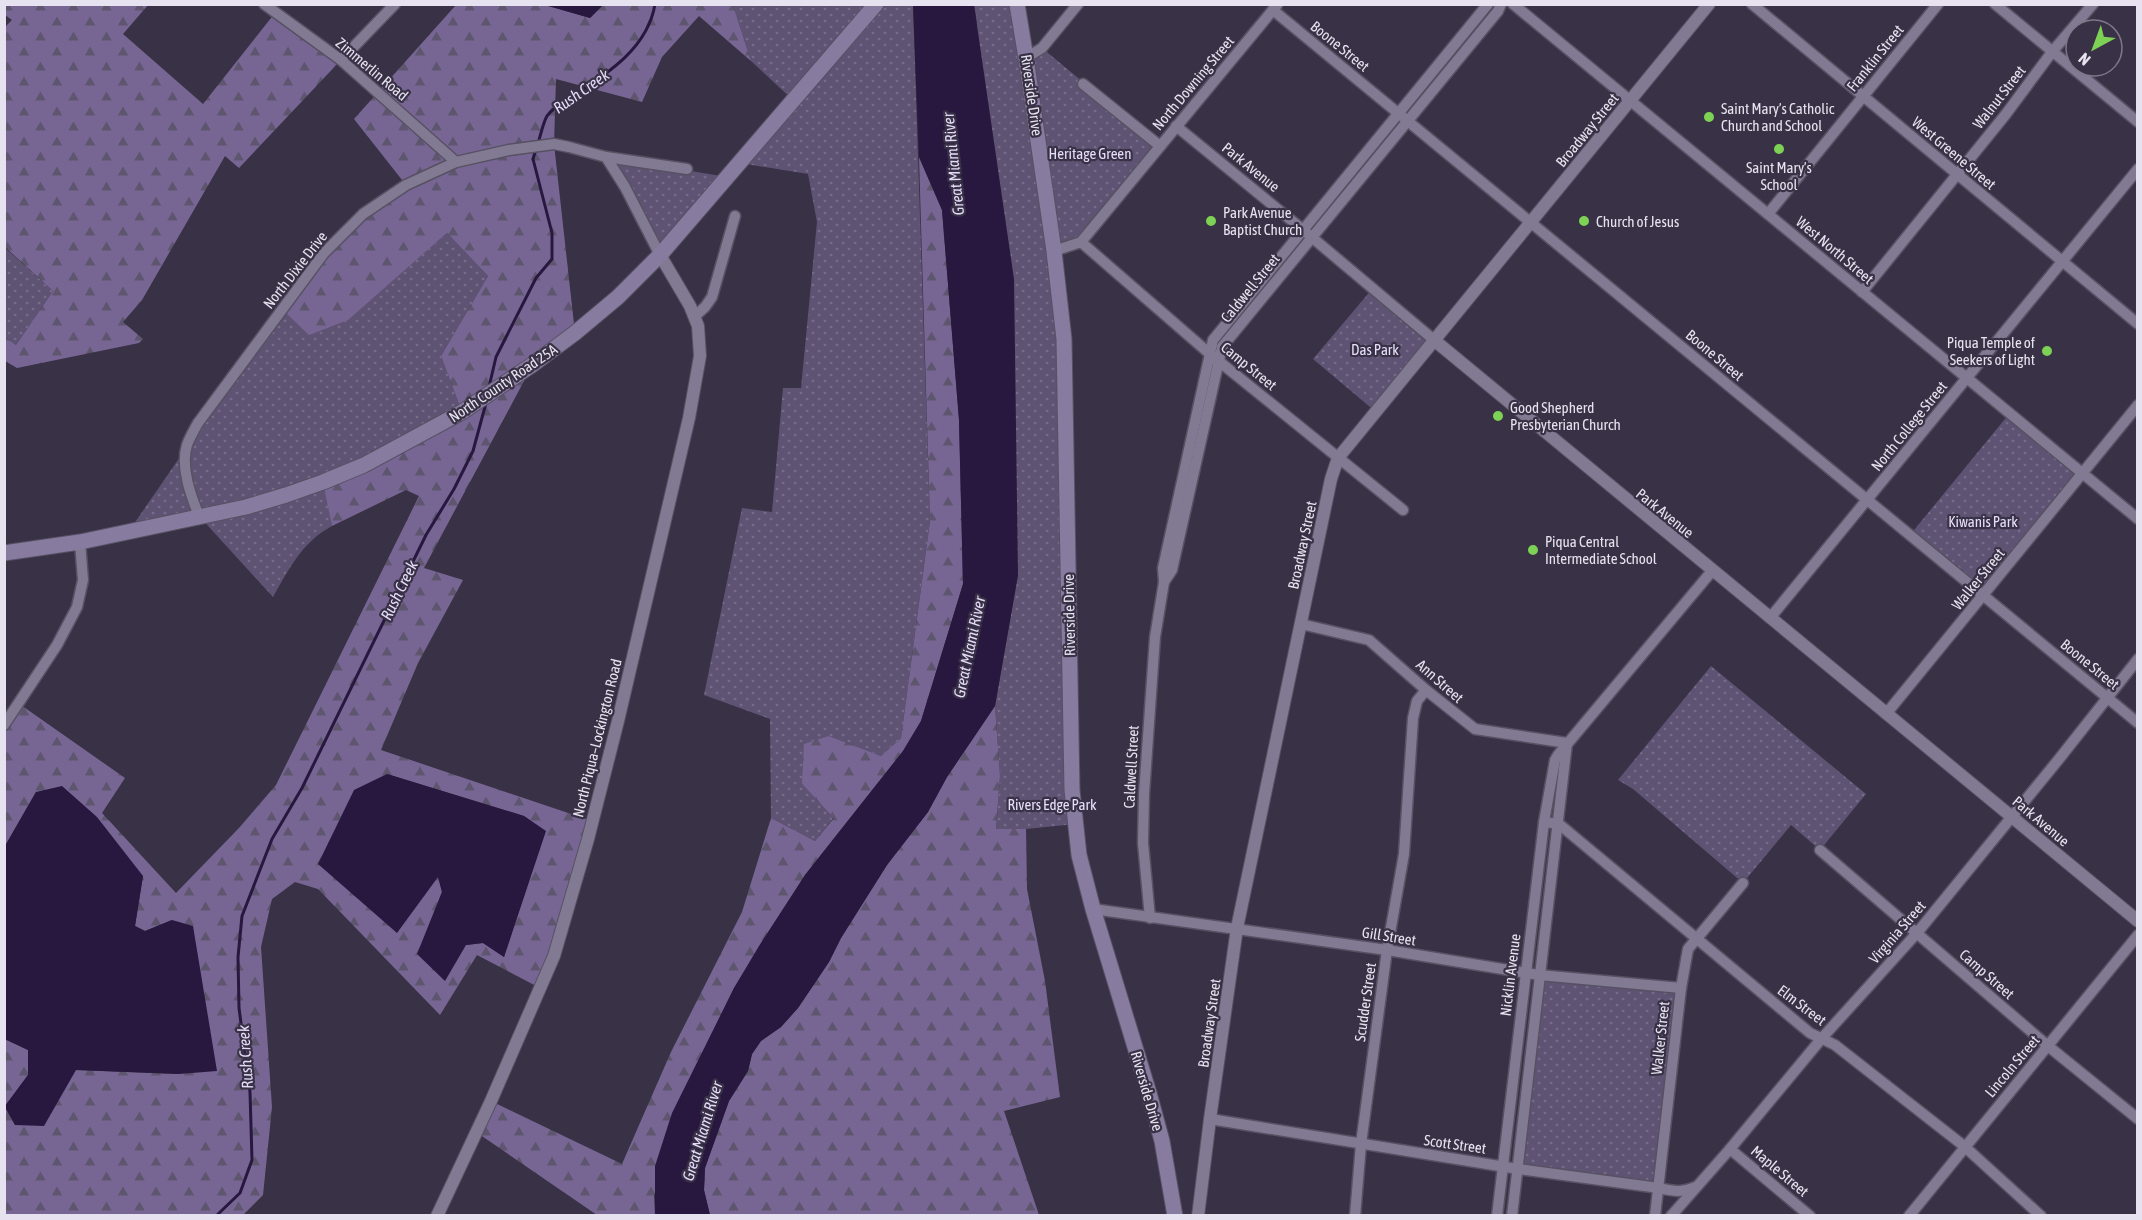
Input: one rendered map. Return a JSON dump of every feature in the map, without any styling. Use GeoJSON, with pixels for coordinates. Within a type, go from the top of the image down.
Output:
{"type":"FeatureCollection","features":[{"type":"Feature","properties":{"kind":"main road","name":"North County Road 25A"},"geometry":{"type":"LineString","coordinates":[[4,553],[80,542],[246,507],[323,482],[363,465],[462,412],[532,366],[618,297],[660,255],[876,4]]}},
{"type":"Feature","properties":{"kind":"main road","name":"Riverside Drive"},"geometry":{"type":"LineString","coordinates":[[1017,4],[1054,251],[1064,339],[1072,790],[1079,855],[1162,1141],[1175,1215]]}},
{"type":"Feature","properties":{"kind":"street","name":"Zimmerlin Road"},"geometry":{"type":"LineString","coordinates":[[264,4],[341,60],[456,162]]}},
{"type":"Feature","properties":{"kind":"street"},"geometry":{"type":"LineString","coordinates":[[341,60],[395,4]]}},
{"type":"Feature","properties":{"kind":"street"},"geometry":{"type":"LineString","coordinates":[[1026,58],[1042,48],[1078,4]]}},
{"type":"Feature","properties":{"kind":"street","name":"Caldwell Street"},"geometry":{"type":"LineString","coordinates":[[1150,918],[1143,843],[1144,794],[1155,637],[1164,582],[1163,568],[1181,506],[1214,357],[1398,113],[1488,4]]}},
{"type":"Feature","properties":{"kind":"street","name":"Caldwell Street"},"geometry":{"type":"LineString","coordinates":[[1307,233],[1407,121],[1498,11],[1501,4]]}},
{"type":"Feature","properties":{"kind":"street","name":"West North Street"},"geometry":{"type":"LineString","coordinates":[[1513,4],[2138,519]]}},
{"type":"Feature","properties":{"kind":"street","name":"Broadway Street"},"geometry":{"type":"LineString","coordinates":[[1198,1215],[1237,928],[1331,479],[1338,458],[1709,4]]}},
{"type":"Feature","properties":{"kind":"street","name":"West Greene Street"},"geometry":{"type":"LineString","coordinates":[[1752,4],[2138,324]]}},
{"type":"Feature","properties":{"kind":"street","name":"Franklin Street"},"geometry":{"type":"LineString","coordinates":[[1767,214],[1938,4]]}},
{"type":"Feature","properties":{"kind":"street"},"geometry":{"type":"LineString","coordinates":[[1995,4],[2138,122]]}},
{"type":"Feature","properties":{"kind":"street","name":"Walnut Street"},"geometry":{"type":"LineString","coordinates":[[1862,292],[2052,52],[2093,4]]}},
{"type":"Feature","properties":{"kind":"street","name":"Boone Street"},"geometry":{"type":"LineString","coordinates":[[1275,7],[1407,121],[2138,723]]}},
{"type":"Feature","properties":{"kind":"street","name":"North Downing Street"},"geometry":{"type":"LineString","coordinates":[[1081,242],[1275,7]]}},
{"type":"Feature","properties":{"kind":"street"},"geometry":{"type":"LineString","coordinates":[[1083,84],[1160,146]]}},
{"type":"Feature","properties":{"kind":"street","name":"Park Avenue"},"geometry":{"type":"LineString","coordinates":[[1176,126],[2138,921]]}},
{"type":"Feature","properties":{"kind":"street","name":"North Dixie Drive"},"geometry":{"type":"LineString","coordinates":[[199,516],[190,494],[186,468],[186,447],[198,423],[324,253],[363,214],[406,185],[456,162],[509,150],[554,144],[606,157],[687,169]]}},
{"type":"Feature","properties":{"kind":"street"},"geometry":{"type":"LineString","coordinates":[[606,157],[625,187],[660,255]]}},
{"type":"Feature","properties":{"kind":"street","name":"North College Street"},"geometry":{"type":"LineString","coordinates":[[1770,618],[2138,169]]}},
{"type":"Feature","properties":{"kind":"street"},"geometry":{"type":"LineString","coordinates":[[694,317],[712,297],[735,216]]}},
{"type":"Feature","properties":{"kind":"street"},"geometry":{"type":"LineString","coordinates":[[1054,251],[1081,242]]}},
{"type":"Feature","properties":{"kind":"street","name":"Camp Street"},"geometry":{"type":"LineString","coordinates":[[1081,242],[1214,357],[1403,510]]}},
{"type":"Feature","properties":{"kind":"street","name":"North Piqua–Lockington Road"},"geometry":{"type":"LineString","coordinates":[[437,1215],[491,1101],[554,956],[585,850],[618,721],[690,412],[700,356],[698,326],[660,255]]}},
{"type":"Feature","properties":{"kind":"street","name":"Walker Street"},"geometry":{"type":"LineString","coordinates":[[1886,714],[2138,405]]}},
{"type":"Feature","properties":{"kind":"street"},"geometry":{"type":"LineString","coordinates":[[4,725],[57,645],[77,607],[83,580],[80,542]]}},
{"type":"Feature","properties":{"kind":"street","name":"Nicklin Avenue"},"geometry":{"type":"LineString","coordinates":[[1497,1215],[1544,822],[1555,760],[1712,571]]}},
{"type":"Feature","properties":{"kind":"street","name":"Ann Street"},"geometry":{"type":"LineString","coordinates":[[1301,624],[1369,640],[1475,729],[1567,743]]}},
{"type":"Feature","properties":{"kind":"street","name":"Virginia Street"},"geometry":{"type":"LineString","coordinates":[[1671,1215],[1730,1149],[1822,1038],[1917,933],[2138,660]]}},
{"type":"Feature","properties":{"kind":"street","name":"Scudder Street"},"geometry":{"type":"LineString","coordinates":[[1355,1215],[1361,1144],[1404,854],[1413,718],[1417,701],[1426,690]]}},
{"type":"Feature","properties":{"kind":"street","name":"Nicklin Avenue"},"geometry":{"type":"LineString","coordinates":[[1512,1215],[1567,743]]}},
{"type":"Feature","properties":{"kind":"street"},"geometry":{"type":"LineString","coordinates":[[1544,822],[1559,824]]}},
{"type":"Feature","properties":{"kind":"street","name":"Elm Street"},"geometry":{"type":"LineString","coordinates":[[1559,824],[1810,1033],[1835,1045],[1964,1146],[2041,1215]]}},
{"type":"Feature","properties":{"kind":"street","name":"Camp Street"},"geometry":{"type":"LineString","coordinates":[[1820,850],[2048,1046],[2138,1119]]}},
{"type":"Feature","properties":{"kind":"street","name":"Walker Street"},"geometry":{"type":"LineString","coordinates":[[1655,1215],[1681,988],[1688,950],[1743,883]]}},
{"type":"Feature","properties":{"kind":"street","name":"Gill Street"},"geometry":{"type":"LineString","coordinates":[[1093,909],[1388,950],[1539,975],[1681,988]]}},
{"type":"Feature","properties":{"kind":"street","name":"Lincoln Street"},"geometry":{"type":"LineString","coordinates":[[1909,1215],[2138,935]]}},
{"type":"Feature","properties":{"kind":"street","name":"Scott Street"},"geometry":{"type":"LineString","coordinates":[[1210,1119],[1676,1192],[1684,1192],[1695,1187]]}},
{"type":"Feature","properties":{"kind":"street","name":"Maple Street"},"geometry":{"type":"LineString","coordinates":[[1730,1149],[1810,1215]]}},
{"type":"Feature","properties":{"kind":"green space"},"geometry":{"type":"Polygon","coordinates":[[[5,5],[148,5],[123,34],[203,104],[275,13],[341,60],[239,168],[225,156],[142,300],[123,322],[143,339],[139,343],[17,368],[5,361],[5,337],[16,345],[53,291],[5,247],[4,28],[12,20],[5,15],[5,5]]]}},
{"type":"Feature","properties":{"kind":"green space"},"geometry":{"type":"Polygon","coordinates":[[[456,5],[548,5],[590,18],[603,5],[733,5],[751,61],[699,16],[662,57],[642,102],[556,79],[554,144],[575,333],[532,366],[424,568],[463,580],[418,663],[381,750],[592,821],[540,988],[477,955],[440,1015],[318,889],[295,882],[272,899],[261,947],[272,1107],[263,1195],[243,1215],[5,1215],[5,1108],[15,1125],[76,1070],[179,1074],[172,920],[145,931],[135,926],[143,876],[36,792],[5,846],[5,725],[18,703],[125,778],[102,813],[176,893],[239,828],[276,785],[419,496],[406,490],[332,526],[323,482],[462,412],[441,356],[488,276],[447,233],[348,320],[309,335],[282,309],[324,253],[406,185],[354,119],[456,5]],[[387,774],[438,876],[442,892],[418,954],[483,943],[504,957],[545,831],[524,816],[387,774]]]}},
{"type":"Feature","properties":{"kind":"green space"},"geometry":{"type":"Polygon","coordinates":[[[733,5],[913,5],[930,521],[901,738],[881,756],[829,736],[802,784],[834,817],[815,841],[771,818],[770,719],[704,695],[742,508],[772,512],[783,388],[801,388],[817,222],[808,174],[740,163],[794,101],[751,61],[733,5]]]}},
{"type":"Feature","properties":{"kind":"green space"},"geometry":{"type":"Polygon","coordinates":[[[974,5],[1017,5],[1026,57],[1042,48],[1160,146],[1081,242],[1054,251],[1075,824],[1026,829],[996,830],[1000,776],[995,706],[1018,575],[974,5]]]}},
{"type":"Feature","properties":{"kind":"green space"},"geometry":{"type":"Polygon","coordinates":[[[606,157],[727,177],[660,255],[606,157]]]}},
{"type":"Feature","properties":{"kind":"green space"},"geometry":{"type":"Polygon","coordinates":[[[919,157],[942,210],[959,420],[963,584],[921,721],[903,751],[805,875],[734,988],[694,1070],[654,1196],[655,1215],[597,1215],[476,1132],[491,1101],[622,1164],[671,1052],[742,912],[771,818],[815,841],[834,818],[802,784],[804,744],[829,736],[881,756],[901,738],[930,521],[919,157]]]}},
{"type":"Feature","properties":{"kind":"green space"},"geometry":{"type":"Polygon","coordinates":[[[447,233],[488,276],[441,356],[462,412],[324,482],[332,526],[304,548],[273,597],[199,516],[129,531],[282,309],[347,320],[447,233]]]}},
{"type":"Feature","properties":{"kind":"green space"},"geometry":{"type":"Polygon","coordinates":[[[4,247],[53,291],[16,345],[5,337],[4,247]]]}},
{"type":"Feature","properties":{"kind":"green space","name":"Das Park"},"geometry":{"type":"Polygon","coordinates":[[[1373,288],[1434,340],[1376,412],[1313,359],[1373,288]]]}},
{"type":"Feature","properties":{"kind":"green space","name":"Kiwanis Park"},"geometry":{"type":"Polygon","coordinates":[[[2009,414],[2082,474],[1983,596],[1910,535],[2009,414]]]}},
{"type":"Feature","properties":{"kind":"green space"},"geometry":{"type":"Polygon","coordinates":[[[1711,666],[1866,794],[1820,850],[1791,825],[1743,883],[1633,789],[1618,780],[1711,666]]]}},
{"type":"Feature","properties":{"kind":"green space"},"geometry":{"type":"Polygon","coordinates":[[[995,706],[1000,776],[996,829],[1026,829],[1027,889],[1045,981],[1060,1097],[1004,1111],[1039,1215],[710,1215],[704,1190],[705,1168],[729,1101],[748,1071],[752,1054],[761,1041],[781,1027],[798,1008],[829,962],[841,938],[887,865],[928,812],[947,777],[995,706]]]}},
{"type":"Feature","properties":{"kind":"green space"},"geometry":{"type":"Polygon","coordinates":[[[1539,975],[1681,988],[1659,1188],[1518,1169],[1539,975]]]}},
{"type":"Feature","properties":{"kind":"green space"},"geometry":{"type":"Polygon","coordinates":[[[4,1039],[28,1050],[28,1075],[5,1106],[4,1039]]]}},
{"type":"Feature","properties":{"kind":"water"},"geometry":{"type":"Polygon","coordinates":[[[548,4],[603,5],[590,18],[548,6],[548,4]]]}},
{"type":"Feature","properties":{"kind":"water","name":"Great Miami River"},"geometry":{"type":"Polygon","coordinates":[[[913,5],[974,5],[1014,279],[1018,575],[995,706],[947,777],[928,812],[887,865],[841,938],[829,962],[798,1008],[781,1027],[761,1041],[752,1054],[748,1071],[729,1101],[705,1168],[704,1190],[710,1215],[655,1215],[655,1166],[672,1113],[734,988],[759,946],[805,875],[903,751],[921,721],[963,584],[959,420],[942,210],[919,157],[913,5]]]}},
{"type":"Feature","properties":{"kind":"water"},"geometry":{"type":"Polygon","coordinates":[[[387,774],[524,816],[546,831],[504,957],[483,943],[466,945],[445,981],[417,954],[442,892],[438,877],[397,933],[318,864],[354,790],[387,774]]]}},
{"type":"Feature","properties":{"kind":"water"},"geometry":{"type":"Polygon","coordinates":[[[62,786],[97,817],[143,876],[135,926],[145,931],[172,920],[193,926],[217,1071],[179,1074],[76,1070],[44,1126],[15,1125],[5,1106],[28,1075],[28,1050],[5,1039],[5,846],[36,792],[62,786]]]}},
{"type":"Feature","properties":{"kind":"waterway","name":"Rush Creek"},"geometry":{"type":"LineString","coordinates":[[538,143],[547,116],[552,110],[599,79],[635,47],[651,20],[655,4]]}},
{"type":"Feature","properties":{"kind":"waterway","name":"Rush Creek"},"geometry":{"type":"LineString","coordinates":[[489,387],[496,357],[536,278],[552,259],[552,233],[533,159],[536,149]]}},
{"type":"Feature","properties":{"kind":"waterway","name":"Rush Creek"},"geometry":{"type":"LineString","coordinates":[[216,1216],[240,1193],[252,1160],[250,1092],[239,1008],[238,957],[242,916],[272,839],[302,788],[426,535],[454,489],[473,451],[486,403]]}},
{"type":"Feature","properties":{"kind":"place","name":"Saint Mary’s Catholic Church and School"},"geometry":{"type":"Point","coordinates":[1709,117]}},
{"type":"Feature","properties":{"kind":"place","name":"Saint Mary’s School"},"geometry":{"type":"Point","coordinates":[1779,149]}},
{"type":"Feature","properties":{"kind":"place","name":"Park Avenue Baptist Church"},"geometry":{"type":"Point","coordinates":[1211,221]}},
{"type":"Feature","properties":{"kind":"place","name":"Church of Jesus"},"geometry":{"type":"Point","coordinates":[1584,221]}},
{"type":"Feature","properties":{"kind":"place","name":"Piqua Temple of Seekers of Light"},"geometry":{"type":"Point","coordinates":[2047,351]}},
{"type":"Feature","properties":{"kind":"place","name":"Good Shepherd Presbyterian Church"},"geometry":{"type":"Point","coordinates":[1498,416]}},
{"type":"Feature","properties":{"kind":"place","name":"Piqua Central Intermediate School"},"geometry":{"type":"Point","coordinates":[1533,550]}},
{"type":"Feature","properties":{"kind":"park label","name":"Heritage Green"},"geometry":{"type":"Point","coordinates":[1090,153]}},
{"type":"Feature","properties":{"kind":"park label","name":"Rivers Edge Park"},"geometry":{"type":"Point","coordinates":[1052,804]}}]}
